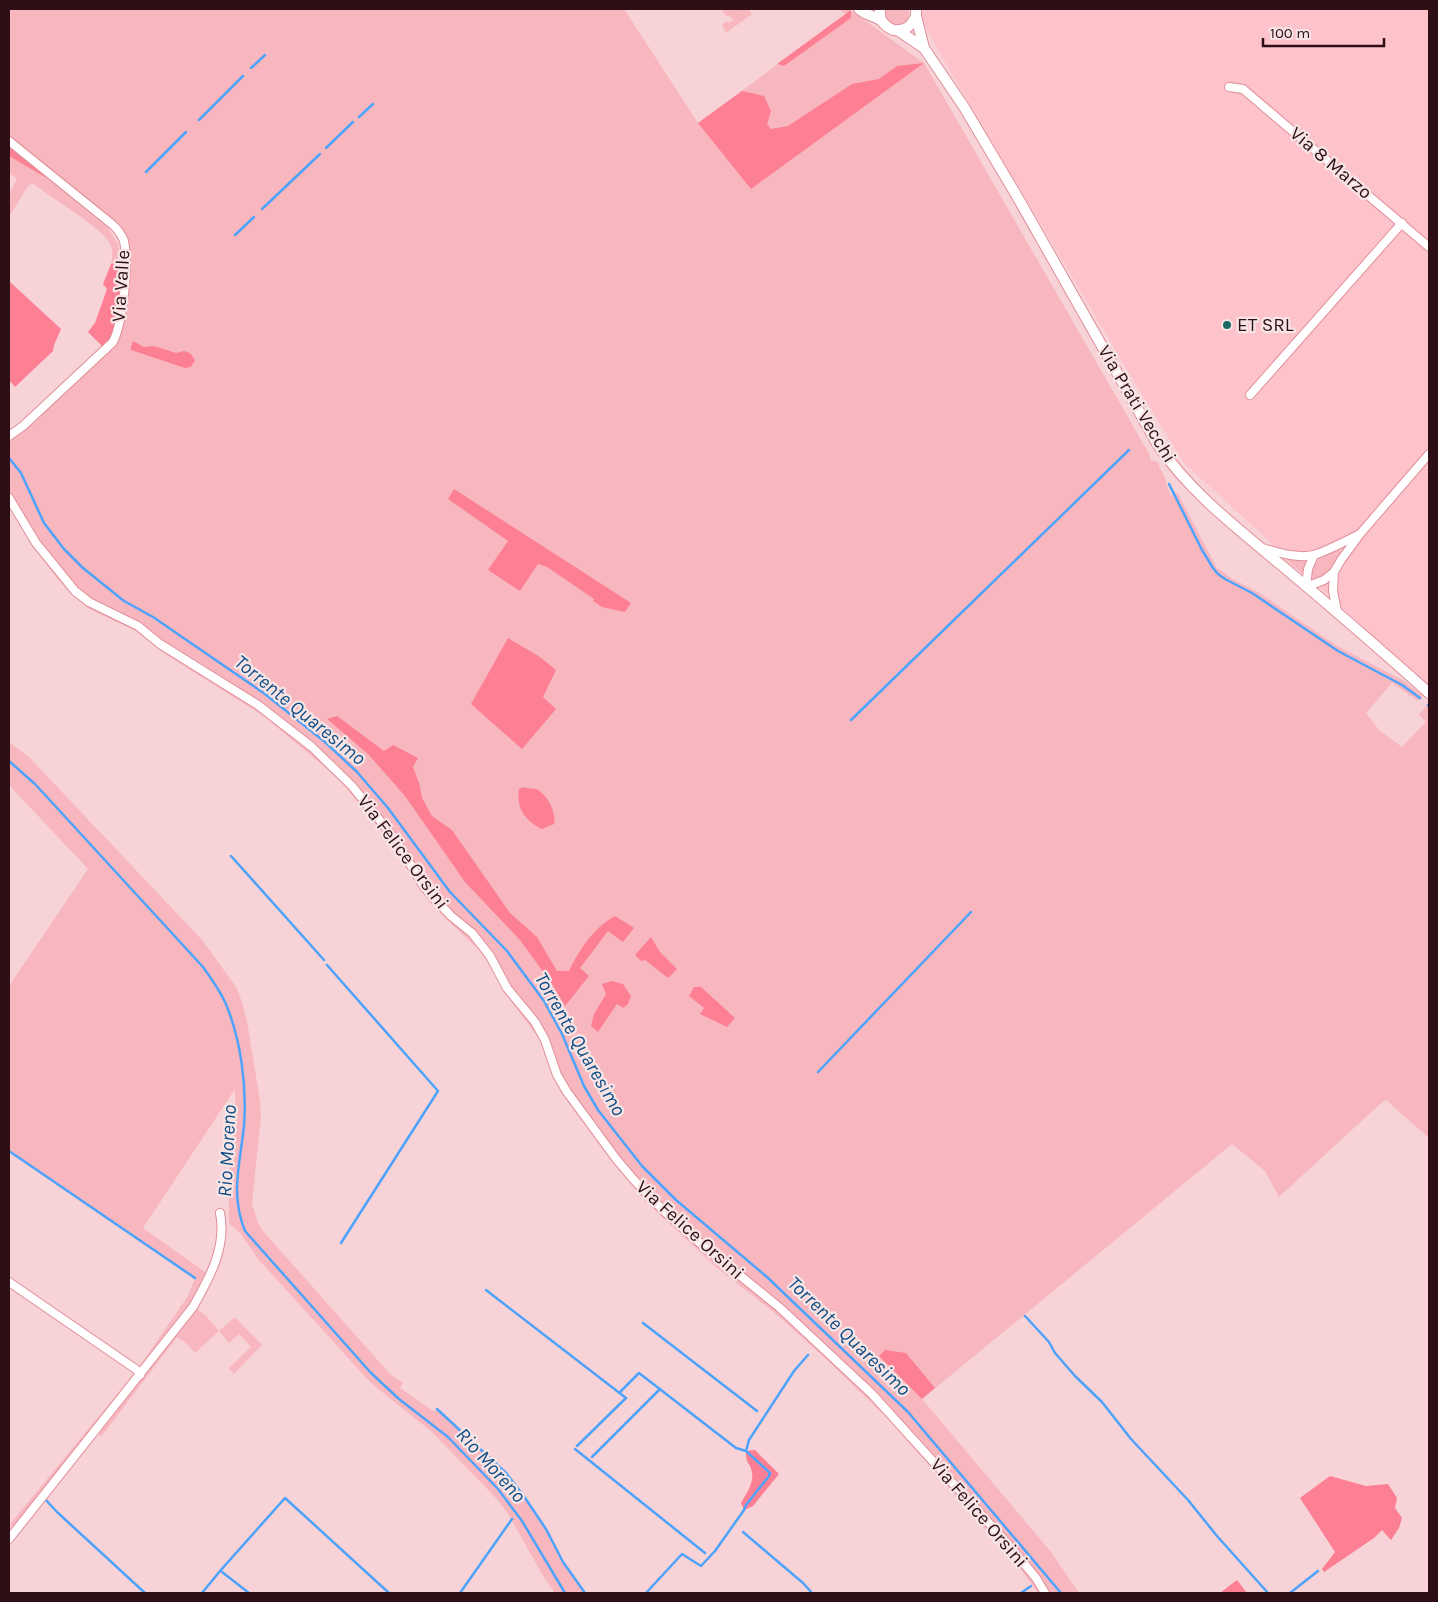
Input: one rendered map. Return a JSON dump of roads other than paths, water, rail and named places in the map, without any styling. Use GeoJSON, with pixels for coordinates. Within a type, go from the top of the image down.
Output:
{"type":"FeatureCollection","features":[{"type":"Feature","properties":{"kind":"main road","name":"Via Prati Vecchi"},"geometry":{"type":"LineString","coordinates":[[860,9],[881,20],[885,26],[899,31],[924,48]]}},
{"type":"Feature","properties":{"kind":"main road"},"geometry":{"type":"LineString","coordinates":[[880,9],[881,20]]}},
{"type":"Feature","properties":{"kind":"main road","name":"Via Prati Vecchi"},"geometry":{"type":"LineString","coordinates":[[899,31],[912,24],[916,12]]}},
{"type":"Feature","properties":{"kind":"main road","name":"Via Prati Vecchi"},"geometry":{"type":"LineString","coordinates":[[916,12],[924,48],[964,107],[1166,456],[1208,504],[1336,611],[1429,693]]}},
{"type":"Feature","properties":{"kind":"street","name":"Via 8 Marzo"},"geometry":{"type":"LineString","coordinates":[[1229,87],[1243,89],[1429,247]]}},
{"type":"Feature","properties":{"kind":"street","name":"Via Valle"},"geometry":{"type":"LineString","coordinates":[[9,141],[113,225],[121,234],[125,250],[124,290],[120,324],[112,342],[24,426],[9,436]]}},
{"type":"Feature","properties":{"kind":"street"},"geometry":{"type":"LineString","coordinates":[[1250,395],[1402,223]]}},
{"type":"Feature","properties":{"kind":"street"},"geometry":{"type":"LineString","coordinates":[[1314,554],[1308,569],[1306,587],[1324,580],[1334,572],[1360,534],[1429,454]]}},
{"type":"Feature","properties":{"kind":"street","name":"Via Felice Orsini"},"geometry":{"type":"LineString","coordinates":[[9,498],[36,543],[75,591],[90,602],[138,626],[160,644],[258,705],[312,747],[352,786],[395,839],[424,886],[451,916],[472,933],[490,956],[507,988],[539,1028],[557,1075],[566,1092],[622,1167],[665,1212],[779,1307],[872,1394],[1007,1544],[1036,1578],[1045,1593]]}},
{"type":"Feature","properties":{"kind":"street"},"geometry":{"type":"LineString","coordinates":[[1260,547],[1299,556],[1314,554],[1360,534]]}},
{"type":"Feature","properties":{"kind":"street"},"geometry":{"type":"LineString","coordinates":[[1334,572],[1333,591],[1336,611]]}},
{"type":"Feature","properties":{"kind":"street"},"geometry":{"type":"LineString","coordinates":[[9,1540],[193,1307],[208,1279],[218,1253],[222,1234],[220,1214]]}},
{"type":"Feature","properties":{"kind":"street"},"geometry":{"type":"LineString","coordinates":[[9,1282],[137,1370],[140,1375]]}},
{"type":"Feature","properties":{"kind":"waterway"},"geometry":{"type":"LineString","coordinates":[[251,68],[265,55]]}},
{"type":"Feature","properties":{"kind":"waterway"},"geometry":{"type":"LineString","coordinates":[[199,120],[243,76]]}},
{"type":"Feature","properties":{"kind":"waterway"},"geometry":{"type":"LineString","coordinates":[[359,117],[373,104]]}},
{"type":"Feature","properties":{"kind":"waterway"},"geometry":{"type":"LineString","coordinates":[[326,148],[353,122]]}},
{"type":"Feature","properties":{"kind":"waterway"},"geometry":{"type":"LineString","coordinates":[[146,172],[186,132]]}},
{"type":"Feature","properties":{"kind":"waterway"},"geometry":{"type":"LineString","coordinates":[[262,209],[320,154]]}},
{"type":"Feature","properties":{"kind":"waterway"},"geometry":{"type":"LineString","coordinates":[[235,235],[254,217]]}},
{"type":"Feature","properties":{"kind":"waterway"},"geometry":{"type":"LineString","coordinates":[[851,720],[1129,450]]}},
{"type":"Feature","properties":{"kind":"waterway","name":"Torrente Quaresimo"},"geometry":{"type":"LineString","coordinates":[[9,458],[21,473],[44,523],[64,549],[83,568],[124,601],[153,617],[265,694],[325,742],[357,772],[388,808],[450,892],[507,951],[544,1001],[562,1034],[584,1086],[598,1110],[642,1166],[676,1200],[767,1277],[908,1412],[1061,1593]]}},
{"type":"Feature","properties":{"kind":"waterway"},"geometry":{"type":"LineString","coordinates":[[1169,484],[1202,550],[1218,574],[1252,593],[1338,651],[1402,685],[1420,698]]}},
{"type":"Feature","properties":{"kind":"waterway","name":"Rio Moreno"},"geometry":{"type":"LineString","coordinates":[[9,761],[35,784],[203,967],[223,997],[235,1031],[244,1079],[245,1111],[237,1192],[240,1217],[245,1231],[371,1373],[399,1399],[448,1437],[498,1489],[522,1521],[565,1593]]}},
{"type":"Feature","properties":{"kind":"waterway"},"geometry":{"type":"LineString","coordinates":[[231,856],[324,960]]}},
{"type":"Feature","properties":{"kind":"waterway"},"geometry":{"type":"LineString","coordinates":[[818,1072],[971,912]]}},
{"type":"Feature","properties":{"kind":"waterway"},"geometry":{"type":"LineString","coordinates":[[327,965],[438,1091],[341,1243]]}},
{"type":"Feature","properties":{"kind":"waterway"},"geometry":{"type":"LineString","coordinates":[[9,1151],[195,1278]]}},
{"type":"Feature","properties":{"kind":"waterway"},"geometry":{"type":"LineString","coordinates":[[486,1290],[626,1398],[577,1446]]}},
{"type":"Feature","properties":{"kind":"waterway"},"geometry":{"type":"LineString","coordinates":[[1025,1316],[1049,1342],[1055,1353],[1075,1376],[1102,1402],[1131,1439],[1188,1500],[1268,1593]]}},
{"type":"Feature","properties":{"kind":"waterway"},"geometry":{"type":"LineString","coordinates":[[643,1323],[757,1411]]}},
{"type":"Feature","properties":{"kind":"waterway"},"geometry":{"type":"LineString","coordinates":[[646,1593],[682,1554],[701,1566],[715,1551],[746,1505],[769,1476],[770,1473],[746,1451],[749,1440],[794,1371],[808,1355]]}},
{"type":"Feature","properties":{"kind":"waterway"},"geometry":{"type":"LineString","coordinates":[[620,1392],[639,1373],[736,1448],[746,1451]]}},
{"type":"Feature","properties":{"kind":"waterway"},"geometry":{"type":"LineString","coordinates":[[592,1457],[660,1389]]}},
{"type":"Feature","properties":{"kind":"waterway"},"geometry":{"type":"LineString","coordinates":[[437,1409],[506,1473],[546,1529],[563,1562],[585,1593]]}},
{"type":"Feature","properties":{"kind":"waterway"},"geometry":{"type":"LineString","coordinates":[[575,1449],[705,1553]]}},
{"type":"Feature","properties":{"kind":"waterway"},"geometry":{"type":"LineString","coordinates":[[44,1498],[145,1593]]}},
{"type":"Feature","properties":{"kind":"waterway"},"geometry":{"type":"LineString","coordinates":[[202,1593],[285,1498],[389,1593]]}},
{"type":"Feature","properties":{"kind":"waterway"},"geometry":{"type":"LineString","coordinates":[[460,1593],[512,1519]]}},
{"type":"Feature","properties":{"kind":"waterway"},"geometry":{"type":"LineString","coordinates":[[743,1532],[803,1583],[812,1593]]}},
{"type":"Feature","properties":{"kind":"waterway"},"geometry":{"type":"LineString","coordinates":[[1290,1593],[1318,1571]]}},
{"type":"Feature","properties":{"kind":"waterway"},"geometry":{"type":"LineString","coordinates":[[222,1572],[249,1593]]}},
{"type":"Feature","properties":{"kind":"waterway"},"geometry":{"type":"LineString","coordinates":[[1021,1593],[1031,1586]]}},
{"type":"Feature","properties":{"kind":"place","name":"ET SRL"},"geometry":{"type":"Point","coordinates":[1227,325]}}]}
